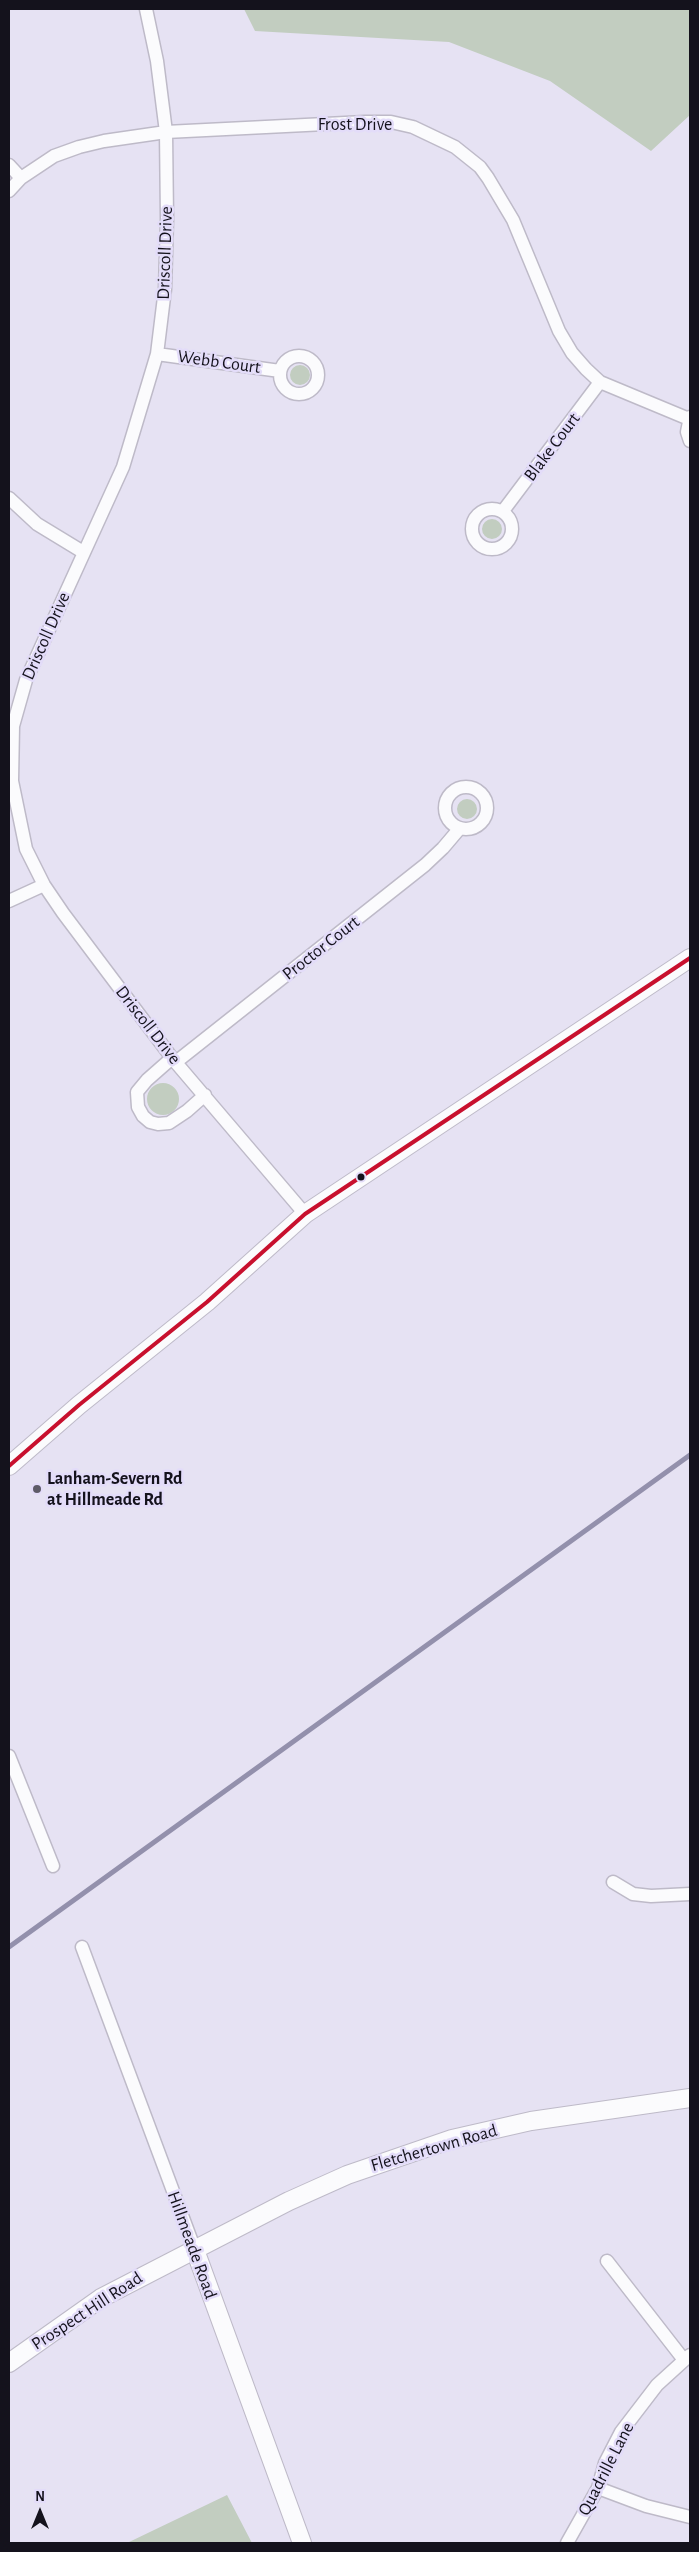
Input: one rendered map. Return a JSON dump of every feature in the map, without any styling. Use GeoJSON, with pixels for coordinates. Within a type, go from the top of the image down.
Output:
{"type":"FeatureCollection","features":[{"type":"Feature","properties":{"kind":"street","name":"Driscoll Drive"},"geometry":{"type":"LineString","coordinates":[[146,9],[157,61],[166,132],[167,219],[165,289],[157,354],[123,467],[26,680],[13,726],[12,781],[26,849],[44,885],[174,1060],[305,1214]]}},
{"type":"Feature","properties":{"kind":"street","name":"Frost Drive"},"geometry":{"type":"LineString","coordinates":[[9,191],[20,178],[54,156],[79,147],[166,132],[379,122],[412,128],[455,147],[480,167],[514,220],[559,330],[572,353],[600,382],[690,418],[687,432],[690,440]]}},
{"type":"Feature","properties":{"kind":"street"},"geometry":{"type":"LineString","coordinates":[[9,165],[20,178]]}},
{"type":"Feature","properties":{"kind":"street","name":"Webb Court"},"geometry":{"type":"LineString","coordinates":[[157,354],[280,371]]}},
{"type":"Feature","properties":{"kind":"street","name":"Blake Court"},"geometry":{"type":"LineString","coordinates":[[503,511],[600,382]]}},
{"type":"Feature","properties":{"kind":"street"},"geometry":{"type":"LineString","coordinates":[[9,498],[37,524],[83,552]]}},
{"type":"Feature","properties":{"kind":"street","name":"Proctor Court"},"geometry":{"type":"LineString","coordinates":[[174,1060],[417,871],[443,848],[460,828]]}},
{"type":"Feature","properties":{"kind":"street"},"geometry":{"type":"LineString","coordinates":[[9,901],[44,885]]}},
{"type":"Feature","properties":{"kind":"street"},"geometry":{"type":"LineString","coordinates":[[9,1466],[79,1405],[207,1302],[305,1214],[690,958]]}},
{"type":"Feature","properties":{"kind":"street"},"geometry":{"type":"LineString","coordinates":[[174,1060],[147,1080],[137,1092],[138,1107],[143,1116],[150,1122],[158,1124],[169,1123],[187,1111],[204,1095]]}},
{"type":"Feature","properties":{"kind":"street"},"geometry":{"type":"LineString","coordinates":[[9,1756],[52,1866]]}},
{"type":"Feature","properties":{"kind":"street"},"geometry":{"type":"LineString","coordinates":[[613,1882],[633,1894],[651,1896],[690,1894]]}},
{"type":"Feature","properties":{"kind":"street","name":"Hillmeade Road"},"geometry":{"type":"LineString","coordinates":[[82,1947],[302,2543]]}},
{"type":"Feature","properties":{"kind":"street","name":"Fletchertown Road"},"geometry":{"type":"LineString","coordinates":[[195,2250],[288,2201],[347,2175],[452,2140],[531,2121],[690,2098]]}},
{"type":"Feature","properties":{"kind":"street","name":"Prospect Hill Road"},"geometry":{"type":"LineString","coordinates":[[9,2362],[101,2298],[195,2250]]}},
{"type":"Feature","properties":{"kind":"street"},"geometry":{"type":"LineString","coordinates":[[607,2261],[687,2358]]}},
{"type":"Feature","properties":{"kind":"street","name":"Quadrille Lane"},"geometry":{"type":"LineString","coordinates":[[567,2543],[598,2488],[605,2463],[621,2432],[657,2385],[687,2358]]}},
{"type":"Feature","properties":{"kind":"street"},"geometry":{"type":"LineString","coordinates":[[598,2488],[646,2506],[690,2517]]}},
{"type":"Feature","properties":{"kind":"green space"},"geometry":{"type":"Polygon","coordinates":[[[244,9],[690,9],[690,115],[651,151],[550,81],[449,42],[255,31],[244,9]]]}},
{"type":"Feature","properties":{"kind":"green space"},"geometry":{"type":"Polygon","coordinates":[[[300,365],[307,368],[310,375],[307,382],[300,385],[293,382],[290,375],[293,368],[300,365]]]}},
{"type":"Feature","properties":{"kind":"green space"},"geometry":{"type":"Polygon","coordinates":[[[492,519],[499,522],[502,529],[499,536],[492,539],[485,536],[482,529],[485,522],[492,519]]]}},
{"type":"Feature","properties":{"kind":"green space"},"geometry":{"type":"Polygon","coordinates":[[[467,799],[474,802],[477,809],[474,816],[467,819],[460,816],[457,809],[460,802],[467,799]]]}},
{"type":"Feature","properties":{"kind":"green space"},"geometry":{"type":"Polygon","coordinates":[[[163,1083],[169,1084],[174,1088],[178,1093],[178,1105],[174,1110],[169,1114],[163,1115],[157,1114],[152,1110],[148,1105],[147,1099],[148,1093],[152,1088],[157,1084],[163,1083]]]}},
{"type":"Feature","properties":{"kind":"green space"},"geometry":{"type":"Polygon","coordinates":[[[227,2495],[252,2543],[127,2543],[227,2495]]]}},
{"type":"Feature","properties":{"kind":"transit line"},"geometry":{"type":"LineString","coordinates":[[9,1466],[79,1405],[207,1302],[305,1214],[690,958]]}},
{"type":"Feature","properties":{"kind":"transit line"},"geometry":{"type":"LineString","coordinates":[[9,1947],[690,1455]]}},
{"type":"Feature","properties":{"kind":"place","name":"Lanham-Severn Rd at Hillmeade Rd"},"geometry":{"type":"Point","coordinates":[37,1489]}}]}
